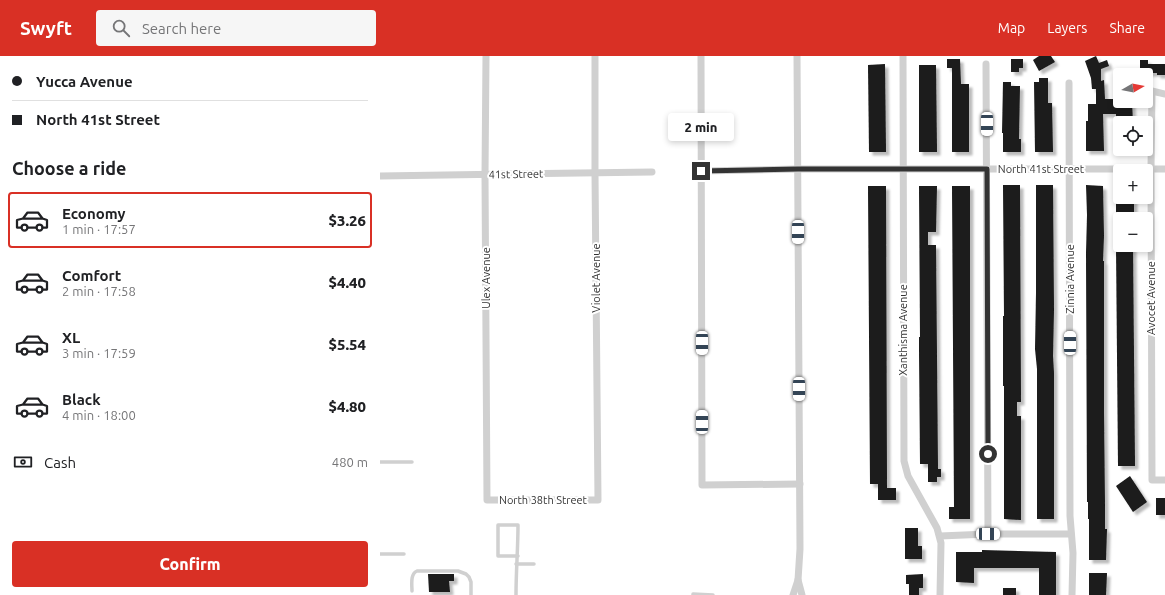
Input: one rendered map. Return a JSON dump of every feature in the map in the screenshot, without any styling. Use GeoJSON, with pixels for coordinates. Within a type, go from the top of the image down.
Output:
{"type":"FeatureCollection","features":[{"type":"Feature","properties":{"kind":"street","name":"Ulex Avenue"},"geometry":{"type":"LineString","coordinates":[[486,56],[485,175],[487,500]]}},
{"type":"Feature","properties":{"kind":"street","name":"Violet Avenue"},"geometry":{"type":"LineString","coordinates":[[595,56],[598,500]]}},
{"type":"Feature","properties":{"kind":"street"},"geometry":{"type":"LineString","coordinates":[[701,56],[702,485],[800,484]]}},
{"type":"Feature","properties":{"kind":"street"},"geometry":{"type":"LineString","coordinates":[[792,595],[798,580],[800,549],[797,56]]}},
{"type":"Feature","properties":{"kind":"street","name":"Xanthisma Avenue"},"geometry":{"type":"LineString","coordinates":[[903,56],[902,169],[904,461],[908,476],[940,536],[940,595]]}},
{"type":"Feature","properties":{"kind":"street"},"geometry":{"type":"LineString","coordinates":[[986,64],[988,534]]}},
{"type":"Feature","properties":{"kind":"street","name":"Zinnia Avenue"},"geometry":{"type":"LineString","coordinates":[[1069,83],[1070,500],[1073,553],[1072,595]]}},
{"type":"Feature","properties":{"kind":"street","name":"Avocet Avenue"},"geometry":{"type":"LineString","coordinates":[[1151,164],[1152,91],[1165,94]]}},
{"type":"Feature","properties":{"kind":"street","name":"North 41st Street"},"geometry":{"type":"LineString","coordinates":[[701,171],[798,169],[1113,169]]}},
{"type":"Feature","properties":{"kind":"street","name":"North 41st Street"},"geometry":{"type":"LineString","coordinates":[[1153,169],[1165,169]]}},
{"type":"Feature","properties":{"kind":"street","name":"41st Street"},"geometry":{"type":"LineString","coordinates":[[380,176],[652,172]]}},
{"type":"Feature","properties":{"kind":"street","name":"Avocet Avenue"},"geometry":{"type":"LineString","coordinates":[[1151,204],[1152,480],[1165,480]]}},
{"type":"Feature","properties":{"kind":"street","name":"North 38th Street"},"geometry":{"type":"LineString","coordinates":[[487,500],[598,500]]}},
{"type":"Feature","properties":{"kind":"street"},"geometry":{"type":"LineString","coordinates":[[940,536],[988,534],[1071,534]]}},
{"type":"Feature","properties":{"kind":"street"},"geometry":{"type":"LineString","coordinates":[[798,580],[802,595]]}},
{"type":"Feature","properties":{"kind":"lane"},"geometry":{"type":"LineString","coordinates":[[380,462],[412,462]]}},
{"type":"Feature","properties":{"kind":"lane"},"geometry":{"type":"LineString","coordinates":[[516,595],[516,564],[518,556],[518,525],[498,525],[498,556],[518,556]]}},
{"type":"Feature","properties":{"kind":"lane"},"geometry":{"type":"LineString","coordinates":[[380,554],[404,554]]}},
{"type":"Feature","properties":{"kind":"lane"},"geometry":{"type":"LineString","coordinates":[[516,564],[534,564]]}},
{"type":"Feature","properties":{"kind":"lane"},"geometry":{"type":"LineString","coordinates":[[412,591],[414,572],[458,572],[466,574],[469,577],[471,582],[471,595]]}},
{"type":"Feature","properties":{"kind":"lane"},"geometry":{"type":"LineString","coordinates":[[693,595],[713,595]]}},
{"type":"Feature","properties":{"kind":"building"},"geometry":{"type":"Polygon","coordinates":[[[1039,56],[1051,56],[1055,62],[1039,71],[1033,60],[1039,56]]]}},
{"type":"Feature","properties":{"kind":"building"},"geometry":{"type":"Polygon","coordinates":[[[1096,56],[1099,63],[1107,60],[1109,66],[1101,69],[1101,81],[1104,80],[1105,99],[1113,99],[1113,108],[1132,108],[1133,116],[1103,114],[1104,151],[1086,151],[1086,121],[1088,121],[1088,104],[1096,104],[1096,89],[1092,89],[1091,78],[1085,61],[1096,56]]]}},
{"type":"Feature","properties":{"kind":"building"},"geometry":{"type":"Polygon","coordinates":[[[947,59],[960,59],[961,84],[969,84],[969,152],[952,152],[952,68],[947,68],[947,59]]]}},
{"type":"Feature","properties":{"kind":"building"},"geometry":{"type":"Polygon","coordinates":[[[1011,59],[1023,59],[1023,68],[1019,68],[1019,72],[1011,72],[1011,59]]]}},
{"type":"Feature","properties":{"kind":"building"},"geometry":{"type":"Polygon","coordinates":[[[1140,60],[1148,60],[1148,64],[1165,64],[1165,75],[1157,75],[1157,73],[1153,73],[1153,68],[1140,68],[1140,60]]]}},
{"type":"Feature","properties":{"kind":"building"},"geometry":{"type":"Polygon","coordinates":[[[885,64],[886,152],[869,152],[868,65],[885,64]]]}},
{"type":"Feature","properties":{"kind":"building"},"geometry":{"type":"Polygon","coordinates":[[[919,65],[936,65],[937,152],[919,152],[919,65]]]}},
{"type":"Feature","properties":{"kind":"building"},"geometry":{"type":"Polygon","coordinates":[[[1039,78],[1048,78],[1048,103],[1052,103],[1053,152],[1035,152],[1034,82],[1039,82],[1039,78]]]}},
{"type":"Feature","properties":{"kind":"building"},"geometry":{"type":"Polygon","coordinates":[[[1003,82],[1011,82],[1011,86],[1020,86],[1019,139],[1021,139],[1021,152],[1003,152],[1003,82]]]}},
{"type":"Feature","properties":{"kind":"building"},"geometry":{"type":"Polygon","coordinates":[[[1003,185],[1020,185],[1021,402],[1017,402],[1017,416],[1021,416],[1021,520],[1004,519],[1003,185]]]}},
{"type":"Feature","properties":{"kind":"building"},"geometry":{"type":"Polygon","coordinates":[[[1036,185],[1053,185],[1054,519],[1037,519],[1037,369],[1035,349],[1036,185]]]}},
{"type":"Feature","properties":{"kind":"building"},"geometry":{"type":"Polygon","coordinates":[[[1086,185],[1103,186],[1105,529],[1107,529],[1106,560],[1089,560],[1089,519],[1087,502],[1086,185]]]}},
{"type":"Feature","properties":{"kind":"building"},"geometry":{"type":"Polygon","coordinates":[[[868,186],[886,186],[887,488],[896,488],[896,500],[878,500],[878,484],[870,484],[868,186]]]}},
{"type":"Feature","properties":{"kind":"building"},"geometry":{"type":"Polygon","coordinates":[[[919,186],[937,186],[936,232],[928,232],[928,245],[936,245],[938,469],[941,469],[941,477],[937,477],[937,482],[928,482],[928,464],[920,464],[919,186]]]}},
{"type":"Feature","properties":{"kind":"building"},"geometry":{"type":"Polygon","coordinates":[[[952,186],[970,186],[970,519],[949,519],[949,507],[954,507],[952,186]]]}},
{"type":"Feature","properties":{"kind":"building"},"geometry":{"type":"Polygon","coordinates":[[[1116,204],[1134,204],[1134,212],[1116,212],[1116,204]]]}},
{"type":"Feature","properties":{"kind":"building"},"geometry":{"type":"Polygon","coordinates":[[[1116,252],[1133,252],[1135,466],[1118,466],[1116,252]]]}},
{"type":"Feature","properties":{"kind":"building"},"geometry":{"type":"Polygon","coordinates":[[[1130,476],[1147,502],[1133,512],[1116,486],[1130,476]]]}},
{"type":"Feature","properties":{"kind":"building"},"geometry":{"type":"Polygon","coordinates":[[[1156,498],[1165,498],[1165,515],[1156,515],[1156,498]]]}},
{"type":"Feature","properties":{"kind":"building"},"geometry":{"type":"Polygon","coordinates":[[[905,528],[918,528],[918,546],[922,546],[922,559],[905,559],[905,528]]]}},
{"type":"Feature","properties":{"kind":"building"},"geometry":{"type":"Polygon","coordinates":[[[982,550],[1056,552],[1056,595],[1039,595],[1039,568],[974,568],[974,583],[956,582],[956,552],[982,552],[982,550]]]}},
{"type":"Feature","properties":{"kind":"building"},"geometry":{"type":"Polygon","coordinates":[[[1089,573],[1107,573],[1106,595],[1089,595],[1089,573]]]}},
{"type":"Feature","properties":{"kind":"building"},"geometry":{"type":"Polygon","coordinates":[[[428,574],[454,574],[454,581],[449,581],[450,592],[429,592],[428,574]]]}},
{"type":"Feature","properties":{"kind":"building"},"geometry":{"type":"Polygon","coordinates":[[[923,574],[923,588],[919,588],[919,595],[909,595],[909,584],[906,584],[906,575],[923,574]]]}},
{"type":"Feature","properties":{"kind":"building"},"geometry":{"type":"Polygon","coordinates":[[[1003,588],[1016,588],[1016,595],[1003,595],[1003,588]]]}},
{"type":"Feature","properties":{"kind":"route"},"geometry":{"type":"LineString","coordinates":[[701,171],[798,169],[987,169],[988,454]]}}]}
